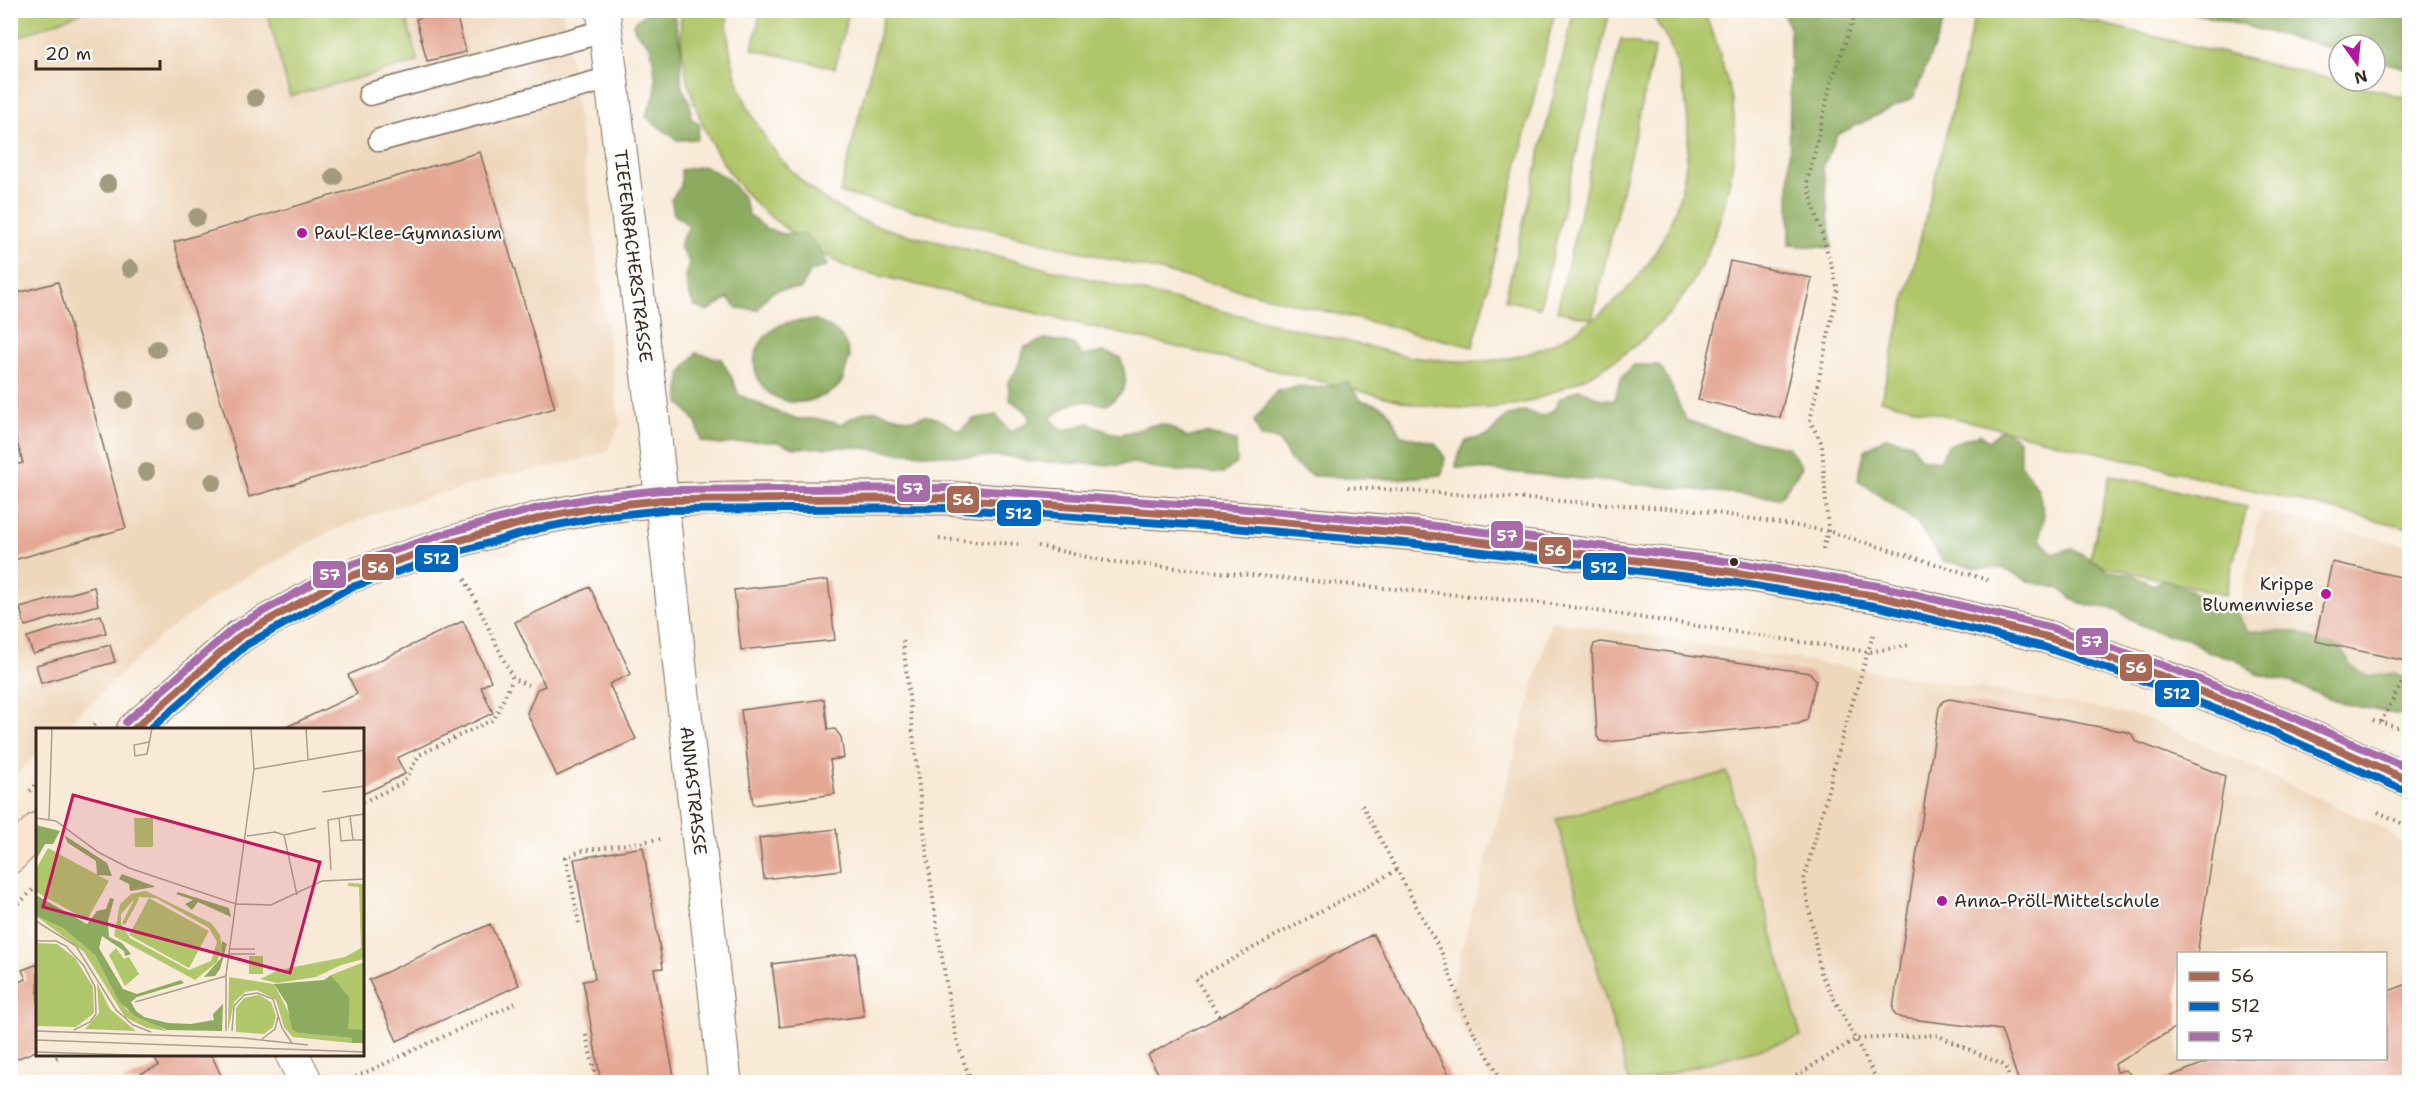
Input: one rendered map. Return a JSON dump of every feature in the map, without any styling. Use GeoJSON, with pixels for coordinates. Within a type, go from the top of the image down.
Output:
{"type":"FeatureCollection","features":[{"type":"Feature","properties":{"kind":"street","name":"TIEFENBACHERSTRASSE"},"geometry":{"type":"LineString","coordinates":[[604,21],[662,500]]}},
{"type":"Feature","properties":{"kind":"street"},"geometry":{"type":"LineString","coordinates":[[136,728],[240,636],[345,578],[450,543],[540,518],[597,507],[662,500],[946,498],[1234,518],[1417,534],[1626,558],[1814,584],[1882,597],[2046,637],[2159,675],[2277,722],[2409,781]]}},
{"type":"Feature","properties":{"kind":"street","name":"ANNASTRASSE"},"geometry":{"type":"LineString","coordinates":[[662,500],[725,1083]]}},
{"type":"Feature","properties":{"kind":"street"},"geometry":{"type":"LineString","coordinates":[[10,857],[36,831]]}},
{"type":"Feature","properties":{"kind":"street"},"geometry":{"type":"LineString","coordinates":[[293,1057],[306,1083]]}},
{"type":"Feature","properties":{"kind":"lane"},"geometry":{"type":"LineString","coordinates":[[370,94],[604,21]]}},
{"type":"Feature","properties":{"kind":"lane"},"geometry":{"type":"LineString","coordinates":[[380,140],[611,78]]}},
{"type":"Feature","properties":{"kind":"path"},"geometry":{"type":"LineString","coordinates":[[1814,584],[1828,531],[1822,444],[1810,421],[1838,289],[1807,183],[1832,79],[1857,10]]}},
{"type":"Feature","properties":{"kind":"path"},"geometry":{"type":"LineString","coordinates":[[938,539],[1040,546],[1106,561],[1551,604],[1869,652],[1916,644]]}},
{"type":"Feature","properties":{"kind":"path"},"geometry":{"type":"LineString","coordinates":[[450,543],[463,576],[513,680],[528,685]]}},
{"type":"Feature","properties":{"kind":"path"},"geometry":{"type":"LineString","coordinates":[[1878,1083],[1821,974],[1804,880],[1841,741],[1869,652],[1882,597]]}},
{"type":"Feature","properties":{"kind":"path"},"geometry":{"type":"LineString","coordinates":[[903,641],[929,875],[953,1024],[962,1062],[972,1083]]}},
{"type":"Feature","properties":{"kind":"path"},"geometry":{"type":"LineString","coordinates":[[2381,722],[2409,668]]}},
{"type":"Feature","properties":{"kind":"path"},"geometry":{"type":"LineString","coordinates":[[364,802],[403,783],[418,755],[494,720],[513,680]]}},
{"type":"Feature","properties":{"kind":"path"},"geometry":{"type":"LineString","coordinates":[[1362,805],[1442,954],[1467,1020],[1503,1083]]}},
{"type":"Feature","properties":{"kind":"path"},"geometry":{"type":"LineString","coordinates":[[2377,812],[2409,827]]}},
{"type":"Feature","properties":{"kind":"path"},"geometry":{"type":"LineString","coordinates":[[579,923],[566,857],[581,851],[697,833]]}},
{"type":"Feature","properties":{"kind":"path"},"geometry":{"type":"LineString","coordinates":[[1219,1016],[1196,979],[1397,870]]}},
{"type":"Feature","properties":{"kind":"path"},"geometry":{"type":"LineString","coordinates":[[10,912],[36,888]]}},
{"type":"Feature","properties":{"kind":"path"},"geometry":{"type":"LineString","coordinates":[[345,1083],[518,1002]]}},
{"type":"Feature","properties":{"kind":"path"},"geometry":{"type":"LineString","coordinates":[[586,1035],[597,1083]]}},
{"type":"Feature","properties":{"kind":"path"},"geometry":{"type":"LineString","coordinates":[[1786,1083],[1856,1039],[1937,1035],[2005,1066],[2011,1083]]}},
{"type":"Feature","properties":{"kind":"shaded area","name":"Paul-Klee-Gymnasium"},"geometry":{"type":"Polygon","coordinates":[[[85,11],[563,11],[620,425],[607,452],[555,466],[502,476],[382,511],[329,532],[231,585],[161,636],[64,728],[36,728],[36,754],[11,782],[11,40],[85,11]]]}},
{"type":"Feature","properties":{"kind":"shaded area","name":"Krippe Blumenwiese"},"geometry":{"type":"Polygon","coordinates":[[[2260,511],[2409,546],[2409,709],[2231,641],[2260,511]]]}},
{"type":"Feature","properties":{"kind":"shaded area","name":"Anna-Pröll-Mittelschule"},"geometry":{"type":"Polygon","coordinates":[[[1551,621],[2012,693],[2144,717],[2385,829],[2409,849],[2409,1082],[1492,1082],[1448,1000],[1551,621]]]}},
{"type":"Feature","properties":{"kind":"green space"},"geometry":{"type":"Polygon","coordinates":[[[11,10],[85,10],[85,11],[11,40],[11,10]]]}},
{"type":"Feature","properties":{"kind":"green space"},"geometry":{"type":"Polygon","coordinates":[[[1574,10],[1610,11],[1540,308],[1505,300],[1574,10]]]}},
{"type":"Feature","properties":{"kind":"green space"},"geometry":{"type":"Polygon","coordinates":[[[267,11],[404,11],[418,62],[290,96],[267,11]]]}},
{"type":"Feature","properties":{"kind":"green space"},"geometry":{"type":"Polygon","coordinates":[[[648,11],[673,11],[681,47],[681,85],[690,103],[691,118],[700,125],[697,139],[677,140],[646,117],[655,95],[653,63],[650,47],[636,32],[633,24],[648,11]]]}},
{"type":"Feature","properties":{"kind":"green space"},"geometry":{"type":"Polygon","coordinates":[[[681,11],[727,11],[729,43],[736,74],[746,104],[761,132],[802,180],[826,200],[859,219],[897,232],[1411,357],[1448,361],[1485,361],[1510,358],[1544,347],[1566,337],[1596,317],[1626,291],[1650,261],[1668,228],[1681,192],[1687,155],[1687,117],[1681,78],[1668,41],[1649,11],[1702,11],[1706,18],[1718,47],[1731,92],[1734,132],[1733,159],[1721,216],[1699,270],[1669,314],[1636,344],[1587,377],[1537,399],[1501,407],[1451,408],[1414,404],[870,274],[832,260],[764,212],[738,184],[709,139],[698,114],[684,63],[681,11]]]}},
{"type":"Feature","properties":{"kind":"green space"},"geometry":{"type":"Polygon","coordinates":[[[761,11],[849,11],[835,68],[752,49],[761,11]]]}},
{"type":"Feature","properties":{"kind":"green space"},"geometry":{"type":"Polygon","coordinates":[[[885,11],[1555,11],[1473,347],[840,193],[885,11]]]}},
{"type":"Feature","properties":{"kind":"green space"},"geometry":{"type":"Polygon","coordinates":[[[1783,11],[1948,11],[1914,97],[1837,135],[1823,167],[1832,248],[1789,245],[1790,31],[1783,11]]]}},
{"type":"Feature","properties":{"kind":"green space"},"geometry":{"type":"Polygon","coordinates":[[[1976,11],[2049,11],[2327,78],[2327,93],[2387,93],[2409,98],[2409,528],[1881,400],[1976,11]]]}},
{"type":"Feature","properties":{"kind":"green space"},"geometry":{"type":"Polygon","coordinates":[[[2185,11],[2409,11],[2409,69],[2387,63],[2387,33],[2327,33],[2327,47],[2185,11]]]}},
{"type":"Feature","properties":{"kind":"green space"},"geometry":{"type":"Polygon","coordinates":[[[1621,39],[1655,48],[1592,319],[1557,311],[1621,39]]]}},
{"type":"Feature","properties":{"kind":"green space"},"geometry":{"type":"Polygon","coordinates":[[[704,166],[727,178],[743,197],[749,215],[767,229],[783,234],[805,234],[818,246],[828,265],[810,272],[801,289],[770,293],[758,310],[737,308],[728,298],[708,311],[694,306],[686,279],[690,263],[679,245],[689,226],[674,214],[671,200],[681,186],[681,170],[704,166]]]}},
{"type":"Feature","properties":{"kind":"green space"},"geometry":{"type":"Polygon","coordinates":[[[815,320],[834,330],[845,343],[850,358],[842,380],[834,390],[818,398],[799,402],[783,400],[770,393],[760,382],[755,369],[755,355],[762,341],[779,325],[815,320]]]}},
{"type":"Feature","properties":{"kind":"green space"},"geometry":{"type":"Polygon","coordinates":[[[1045,339],[1073,344],[1083,356],[1104,352],[1120,357],[1125,373],[1123,390],[1106,405],[1088,401],[1076,402],[1050,418],[1062,431],[1089,423],[1097,428],[1122,434],[1151,425],[1163,424],[1187,438],[1205,433],[1236,441],[1237,463],[1224,473],[1162,470],[1135,463],[1117,465],[1029,461],[1007,456],[969,457],[854,447],[794,448],[778,442],[751,441],[719,445],[701,441],[694,420],[679,403],[681,373],[696,353],[721,359],[739,395],[798,419],[818,419],[841,424],[861,413],[874,411],[909,419],[929,416],[959,431],[974,419],[996,415],[1010,432],[1030,421],[1027,412],[1010,400],[1008,383],[1016,371],[1025,347],[1045,339]]]}},
{"type":"Feature","properties":{"kind":"green space"},"geometry":{"type":"Polygon","coordinates":[[[1634,365],[1659,365],[1686,420],[1734,436],[1789,448],[1802,467],[1780,498],[1456,467],[1457,458],[1466,441],[1489,435],[1505,417],[1524,411],[1543,416],[1554,410],[1560,398],[1579,389],[1599,398],[1614,400],[1622,377],[1634,365]]]}},
{"type":"Feature","properties":{"kind":"green space"},"geometry":{"type":"Polygon","coordinates":[[[1347,382],[1360,400],[1376,404],[1391,414],[1400,435],[1435,443],[1445,458],[1442,475],[1394,479],[1313,476],[1292,463],[1278,439],[1261,437],[1254,421],[1277,391],[1301,386],[1318,388],[1347,382]]]}},
{"type":"Feature","properties":{"kind":"green space"},"geometry":{"type":"Polygon","coordinates":[[[2003,429],[2019,440],[2021,464],[2038,489],[2044,514],[2040,539],[2052,554],[2072,548],[2109,571],[2133,575],[2152,585],[2163,580],[2190,590],[2209,605],[2233,607],[2247,631],[2297,632],[2315,641],[2341,647],[2350,665],[2368,677],[2394,673],[2409,680],[2409,701],[2399,715],[2350,705],[2293,683],[2257,674],[2234,658],[2207,652],[2188,638],[2166,635],[2137,623],[2115,609],[2080,604],[2058,588],[2030,582],[2002,568],[1983,569],[1943,561],[1917,523],[1858,480],[1865,450],[1885,437],[1911,443],[1920,458],[1940,461],[1948,445],[1980,434],[1988,441],[2003,429]]]}},
{"type":"Feature","properties":{"kind":"green space"},"geometry":{"type":"Polygon","coordinates":[[[2110,475],[2247,507],[2225,595],[2089,562],[2110,475]]]}},
{"type":"Feature","properties":{"kind":"green space"},"geometry":{"type":"Polygon","coordinates":[[[1727,772],[1801,1037],[1638,1082],[1629,1082],[1556,819],[1727,772]]]}},
{"type":"Feature","properties":{"kind":"building"},"geometry":{"type":"Polygon","coordinates":[[[455,10],[466,52],[427,61],[416,19],[455,10]]]}},
{"type":"Feature","properties":{"kind":"building"},"geometry":{"type":"Polygon","coordinates":[[[480,152],[555,408],[249,497],[174,242],[480,152]]]}},
{"type":"Feature","properties":{"kind":"building"},"geometry":{"type":"Polygon","coordinates":[[[1730,261],[1812,278],[1780,418],[1698,400],[1730,261]]]}},
{"type":"Feature","properties":{"kind":"building"},"geometry":{"type":"Polygon","coordinates":[[[58,282],[126,528],[10,561],[10,466],[23,463],[10,418],[10,295],[58,282]]]}},
{"type":"Feature","properties":{"kind":"building"},"geometry":{"type":"Polygon","coordinates":[[[2332,562],[2410,579],[2410,662],[2315,641],[2332,562]]]}},
{"type":"Feature","properties":{"kind":"building"},"geometry":{"type":"Polygon","coordinates":[[[828,580],[835,640],[741,650],[734,590],[828,580]]]}},
{"type":"Feature","properties":{"kind":"building"},"geometry":{"type":"Polygon","coordinates":[[[94,587],[98,605],[25,626],[20,608],[94,587]]]}},
{"type":"Feature","properties":{"kind":"building"},"geometry":{"type":"Polygon","coordinates":[[[590,587],[631,674],[609,684],[636,739],[557,776],[527,713],[537,689],[545,686],[515,622],[590,587]]]}},
{"type":"Feature","properties":{"kind":"building"},"geometry":{"type":"Polygon","coordinates":[[[101,615],[106,633],[33,654],[27,637],[101,615]]]}},
{"type":"Feature","properties":{"kind":"building"},"geometry":{"type":"Polygon","coordinates":[[[463,621],[491,681],[481,687],[493,713],[397,758],[405,774],[364,794],[364,728],[284,728],[357,694],[348,675],[463,621]]]}},
{"type":"Feature","properties":{"kind":"building"},"geometry":{"type":"Polygon","coordinates":[[[1601,642],[1810,673],[1816,680],[1807,720],[1798,724],[1600,741],[1597,736],[1592,651],[1594,644],[1601,642]]]}},
{"type":"Feature","properties":{"kind":"building"},"geometry":{"type":"Polygon","coordinates":[[[110,645],[115,662],[41,683],[36,665],[110,645]]]}},
{"type":"Feature","properties":{"kind":"building"},"geometry":{"type":"Polygon","coordinates":[[[824,699],[828,730],[835,729],[841,737],[844,758],[830,760],[835,794],[753,805],[741,710],[824,699]]]}},
{"type":"Feature","properties":{"kind":"building"},"geometry":{"type":"Polygon","coordinates":[[[1950,699],[2127,732],[2132,734],[2135,741],[2225,776],[2197,952],[2177,952],[2177,1027],[2115,1064],[2117,1072],[2125,1070],[2134,1082],[2019,1082],[2001,1030],[1902,1018],[1895,1015],[1893,1008],[1939,708],[1943,701],[1950,699]]]}},
{"type":"Feature","properties":{"kind":"building"},"geometry":{"type":"Polygon","coordinates":[[[836,829],[841,870],[764,879],[759,838],[836,829]]]}},
{"type":"Feature","properties":{"kind":"building"},"geometry":{"type":"Polygon","coordinates":[[[643,847],[663,968],[654,969],[675,1082],[601,1082],[583,981],[595,979],[574,859],[643,847]]]}},
{"type":"Feature","properties":{"kind":"building"},"geometry":{"type":"Polygon","coordinates":[[[490,924],[519,985],[397,1041],[369,980],[490,924]]]}},
{"type":"Feature","properties":{"kind":"building"},"geometry":{"type":"Polygon","coordinates":[[[1373,934],[1453,1082],[1163,1082],[1148,1055],[1373,934]]]}},
{"type":"Feature","properties":{"kind":"building"},"geometry":{"type":"Polygon","coordinates":[[[856,953],[864,1016],[780,1027],[772,964],[856,953]]]}},
{"type":"Feature","properties":{"kind":"building"},"geometry":{"type":"Polygon","coordinates":[[[36,965],[36,1051],[12,1061],[10,985],[26,979],[22,970],[36,965]]]}},
{"type":"Feature","properties":{"kind":"building"},"geometry":{"type":"Polygon","coordinates":[[[2410,983],[2410,1082],[2156,1082],[2212,1060],[2387,1060],[2387,992],[2410,983]]]}},
{"type":"Feature","properties":{"kind":"building"},"geometry":{"type":"Polygon","coordinates":[[[154,1057],[212,1057],[224,1082],[121,1082],[159,1066],[154,1057]]]}},
{"type":"Feature","properties":{"kind":"transit line","name":"57"},"geometry":{"type":"LineString","coordinates":[[126,722],[235,627],[341,568],[447,533],[538,508],[596,497],[661,490],[946,488],[1235,508],[1418,524],[1733,562],[1884,587],[2049,627],[2162,665],[2281,712],[2410,769]]}},
{"type":"Feature","properties":{"kind":"transit line","name":"56"},"geometry":{"type":"LineString","coordinates":[[135,728],[240,636],[345,578],[450,543],[540,518],[597,507],[662,500],[946,498],[1234,518],[1417,534],[1732,572],[1882,597],[2047,637],[2159,675],[2277,722],[2410,781]]}},
{"type":"Feature","properties":{"kind":"transit line","name":"512"},"geometry":{"type":"LineString","coordinates":[[151,728],[246,645],[349,588],[453,553],[542,528],[599,517],[663,510],[946,508],[1233,528],[1416,544],[1731,582],[1880,607],[2044,647],[2155,685],[2273,732],[2406,791]]}},
{"type":"Feature","properties":{"kind":"place","name":"Paul-Klee-Gymnasium"},"geometry":{"type":"Point","coordinates":[302,233]}},
{"type":"Feature","properties":{"kind":"place","name":"Krippe Blumenwiese"},"geometry":{"type":"Point","coordinates":[2326,594]}},
{"type":"Feature","properties":{"kind":"place","name":"Anna-Pröll-Mittelschule"},"geometry":{"type":"Point","coordinates":[1942,901]}}]}
